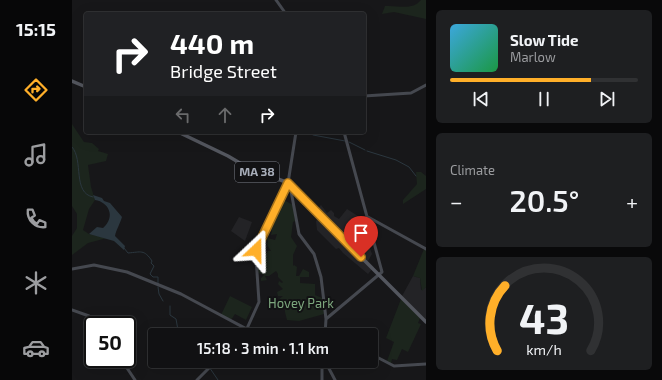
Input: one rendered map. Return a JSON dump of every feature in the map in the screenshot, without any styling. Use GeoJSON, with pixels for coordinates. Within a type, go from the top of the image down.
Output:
{"type":"FeatureCollection","features":[{"type":"Feature","properties":{"kind":"main road"},"geometry":{"type":"LineString","coordinates":[[72,81],[84,86]]}},
{"type":"Feature","properties":{"kind":"main road","name":"MA 38"},"geometry":{"type":"LineString","coordinates":[[182,134],[228,156],[250,169],[288,183],[426,322]]}},
{"type":"Feature","properties":{"kind":"street"},"geometry":{"type":"LineString","coordinates":[[276,0],[285,12]]}},
{"type":"Feature","properties":{"kind":"street"},"geometry":{"type":"LineString","coordinates":[[366,96],[410,93],[426,85]]}},
{"type":"Feature","properties":{"kind":"street"},"geometry":{"type":"LineString","coordinates":[[248,328],[256,309],[259,296],[256,266],[257,246],[288,183],[296,134]]}},
{"type":"Feature","properties":{"kind":"street"},"geometry":{"type":"LineString","coordinates":[[326,319],[382,272],[345,134]]}},
{"type":"Feature","properties":{"kind":"street"},"geometry":{"type":"LineString","coordinates":[[293,188],[291,191],[299,234],[314,254],[317,261],[322,285],[326,328]]}},
{"type":"Feature","properties":{"kind":"street"},"geometry":{"type":"LineString","coordinates":[[368,217],[426,249]]}},
{"type":"Feature","properties":{"kind":"street"},"geometry":{"type":"LineString","coordinates":[[72,269],[94,265],[123,270],[181,294],[243,328]]}},
{"type":"Feature","properties":{"kind":"street"},"geometry":{"type":"LineString","coordinates":[[72,310],[86,316]]}},
{"type":"Feature","properties":{"kind":"street"},"geometry":{"type":"LineString","coordinates":[[378,358],[394,366],[426,364]]}},
{"type":"Feature","properties":{"kind":"street"},"geometry":{"type":"LineString","coordinates":[[127,368],[136,380]]}},
{"type":"Feature","properties":{"kind":"street"},"geometry":{"type":"LineString","coordinates":[[197,380],[208,368]]}},
{"type":"Feature","properties":{"kind":"street"},"geometry":{"type":"LineString","coordinates":[[322,380],[323,368]]}},
{"type":"Feature","properties":{"kind":"street"},"geometry":{"type":"LineString","coordinates":[[327,368],[335,380]]}},
{"type":"Feature","properties":{"kind":"shaded area"},"geometry":{"type":"Polygon","coordinates":[[[93,195],[110,203],[122,217],[115,236],[125,246],[124,250],[114,241],[89,234],[97,227],[103,228],[107,224],[110,215],[107,207],[100,201],[95,200],[93,195]]]}},
{"type":"Feature","properties":{"kind":"shaded area"},"geometry":{"type":"Polygon","coordinates":[[[321,205],[327,213],[331,210],[334,213],[334,216],[339,219],[347,209],[367,222],[372,238],[367,240],[372,254],[368,261],[374,267],[368,274],[339,248],[336,249],[317,230],[316,221],[320,217],[315,212],[321,205]]]}},
{"type":"Feature","properties":{"kind":"shaded area"},"geometry":{"type":"Polygon","coordinates":[[[239,217],[252,222],[245,241],[231,231],[239,217]]]}},
{"type":"Feature","properties":{"kind":"shaded area"},"geometry":{"type":"Polygon","coordinates":[[[413,276],[420,278],[421,290],[426,287],[426,320],[402,296],[413,276]]]}},
{"type":"Feature","properties":{"kind":"green space"},"geometry":{"type":"Polygon","coordinates":[[[421,0],[426,0],[426,19],[394,12],[382,14],[385,6],[404,7],[413,5],[421,0]]]}},
{"type":"Feature","properties":{"kind":"green space"},"geometry":{"type":"Polygon","coordinates":[[[72,124],[84,142],[92,143],[99,149],[98,151],[108,154],[106,161],[88,165],[91,187],[95,200],[89,209],[83,230],[89,234],[107,238],[88,243],[72,255],[72,236],[77,228],[77,214],[72,206],[72,124]]]}},
{"type":"Feature","properties":{"kind":"green space"},"geometry":{"type":"Polygon","coordinates":[[[416,172],[421,172],[426,176],[426,189],[403,204],[403,200],[417,184],[416,172]]]}},
{"type":"Feature","properties":{"kind":"green space","name":"Hovey Park"},"geometry":{"type":"Polygon","coordinates":[[[282,199],[293,205],[295,221],[293,222],[291,237],[297,246],[293,255],[293,266],[294,265],[297,267],[296,276],[299,276],[303,269],[309,272],[309,277],[300,277],[300,283],[315,284],[315,295],[322,298],[324,314],[299,321],[287,320],[285,304],[279,304],[278,302],[286,302],[286,300],[278,300],[283,296],[278,296],[277,292],[283,289],[278,284],[279,281],[282,283],[283,282],[278,277],[276,271],[269,276],[265,276],[267,280],[261,281],[261,278],[264,275],[258,273],[257,256],[265,256],[268,251],[271,251],[267,245],[268,241],[263,238],[275,240],[277,234],[271,235],[272,231],[267,229],[282,199]]]}},
{"type":"Feature","properties":{"kind":"green space"},"geometry":{"type":"Polygon","coordinates":[[[424,249],[426,250],[426,287],[422,291],[420,278],[413,276],[424,249]]]}},
{"type":"Feature","properties":{"kind":"green space"},"geometry":{"type":"Polygon","coordinates":[[[230,296],[252,307],[246,320],[235,314],[231,320],[221,315],[230,296]]]}},
{"type":"Feature","properties":{"kind":"green space"},"geometry":{"type":"Polygon","coordinates":[[[401,299],[420,318],[418,323],[421,324],[408,352],[402,349],[397,360],[392,359],[391,364],[387,361],[394,342],[386,338],[401,299]]]}},
{"type":"Feature","properties":{"kind":"waterway"},"geometry":{"type":"LineString","coordinates":[[313,135],[345,141]]}},
{"type":"Feature","properties":{"kind":"waterway"},"geometry":{"type":"LineString","coordinates":[[349,142],[365,150]]}},
{"type":"Feature","properties":{"kind":"waterway"},"geometry":{"type":"LineString","coordinates":[[72,147],[77,160],[80,183],[87,194],[93,197]]}},
{"type":"Feature","properties":{"kind":"waterway"},"geometry":{"type":"LineString","coordinates":[[367,151],[396,160],[409,167],[416,176]]}},
{"type":"Feature","properties":{"kind":"waterway"},"geometry":{"type":"LineString","coordinates":[[124,248],[128,253],[142,252],[149,257],[154,266],[150,274],[153,277],[158,277],[158,284]]}},
{"type":"Feature","properties":{"kind":"waterway"},"geometry":{"type":"LineString","coordinates":[[158,287],[159,294],[163,301]]}},
{"type":"Feature","properties":{"kind":"waterway"},"geometry":{"type":"LineString","coordinates":[[170,306],[170,315],[176,319],[178,328]]}},
{"type":"Feature","properties":{"kind":"waterway"},"geometry":{"type":"LineString","coordinates":[[210,368],[218,380]]}},
{"type":"Feature","properties":{"kind":"route"},"geometry":{"type":"LineString","coordinates":[[256,250],[288,183],[361,257]]}}]}
